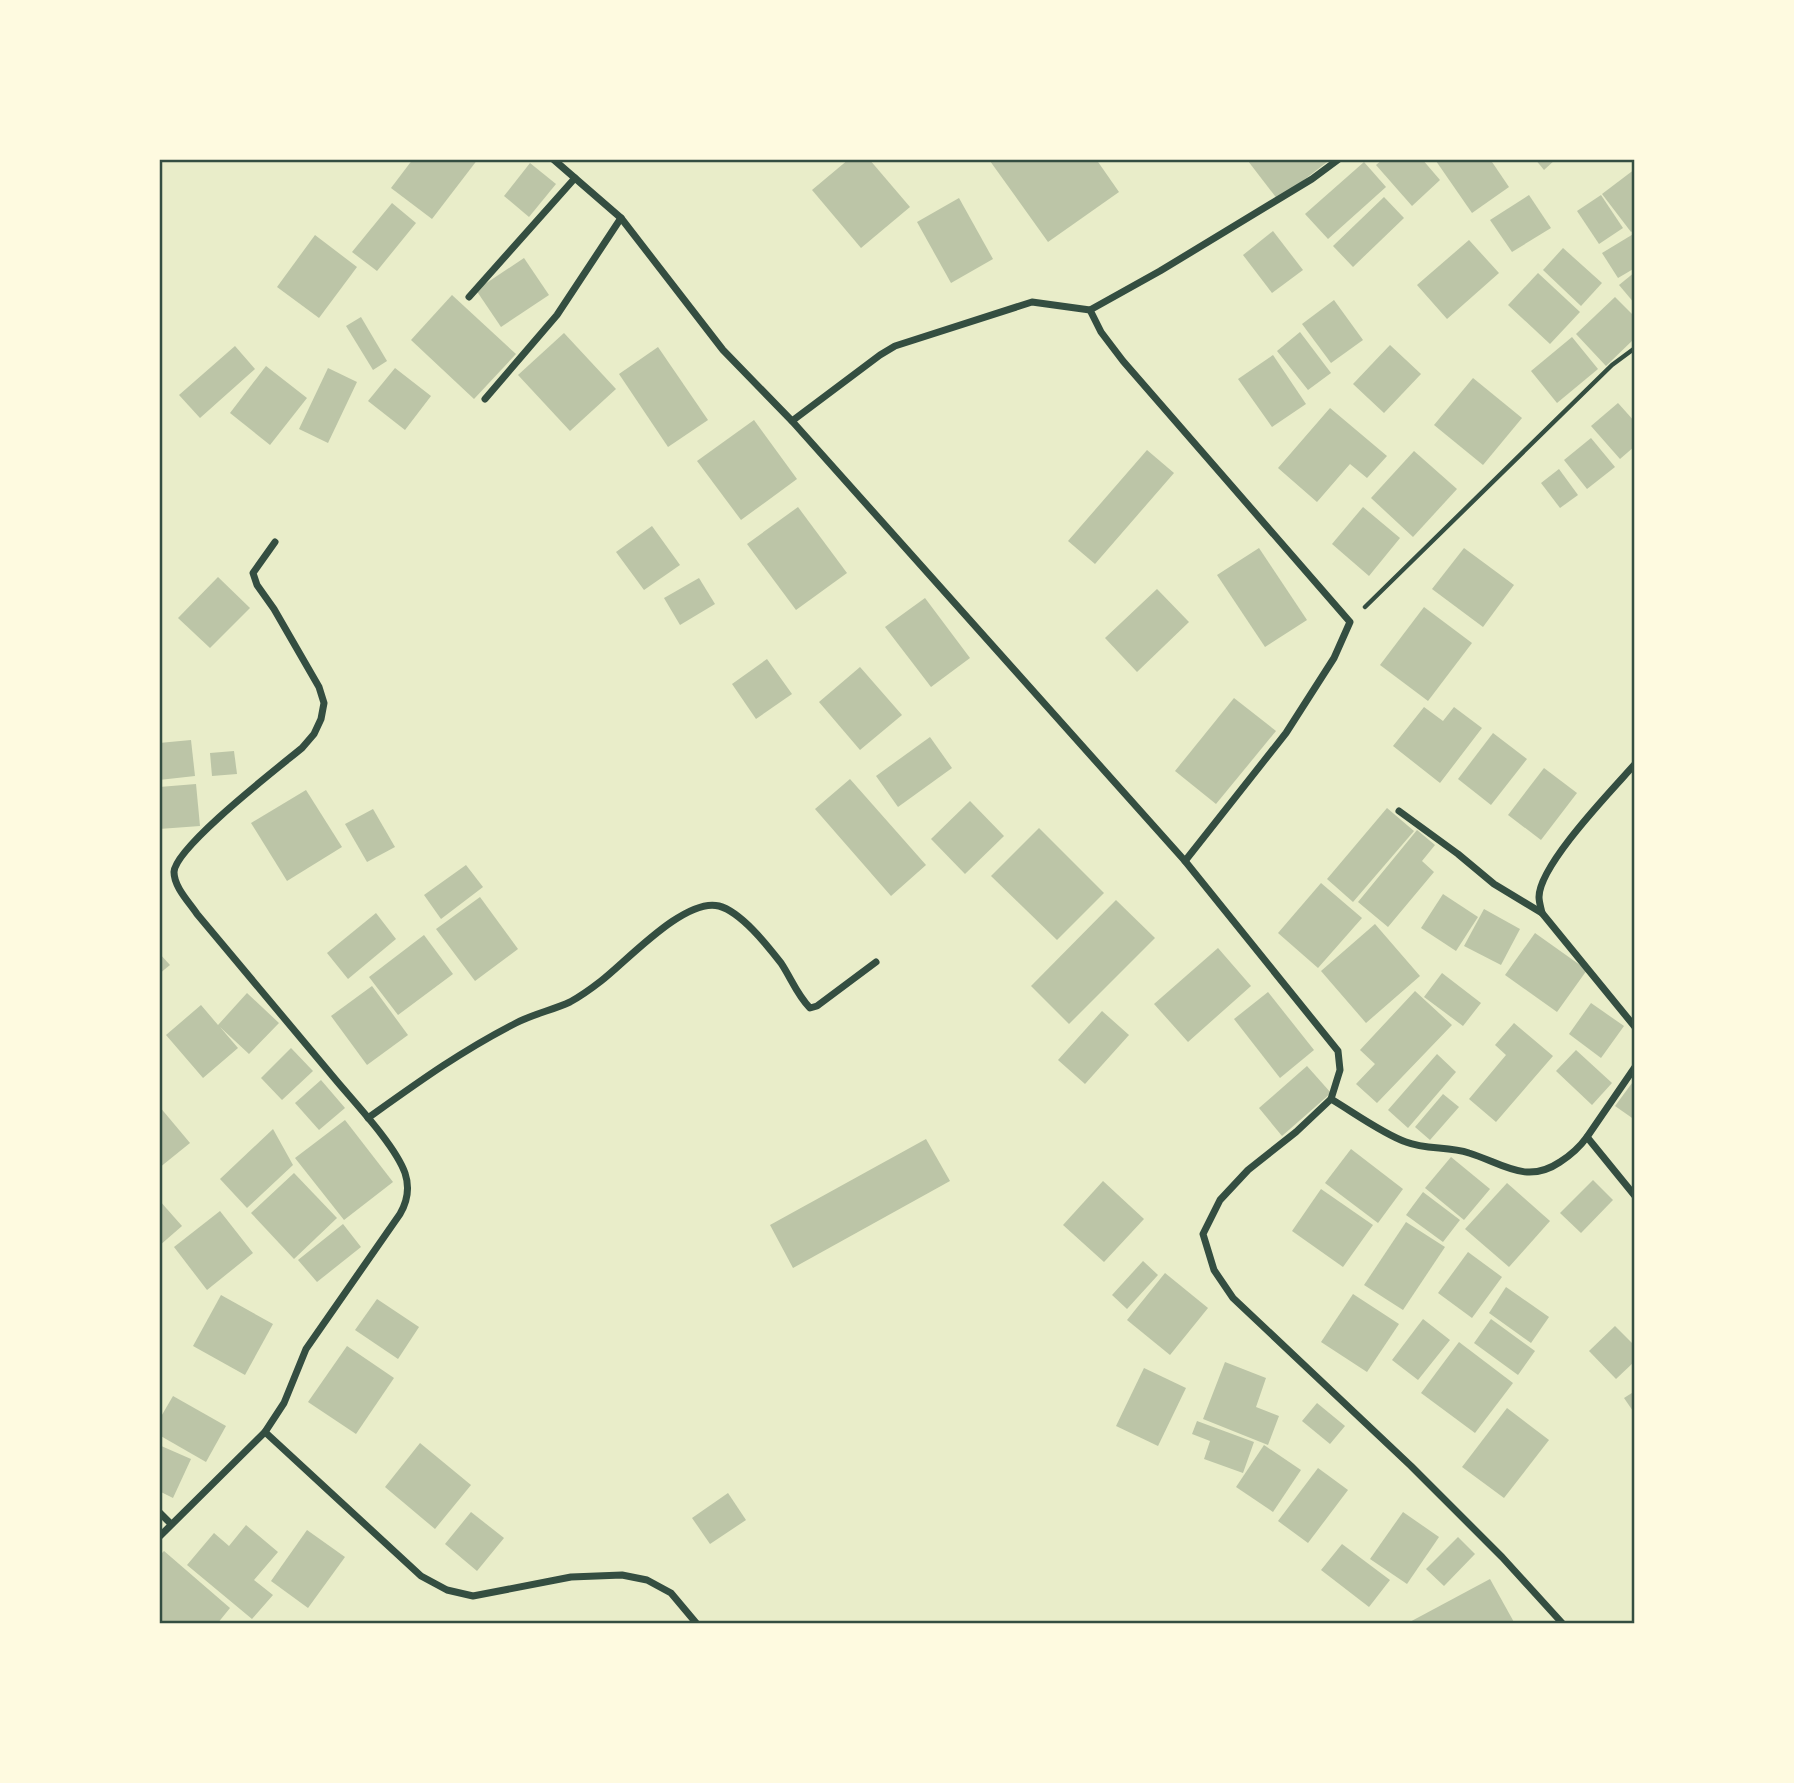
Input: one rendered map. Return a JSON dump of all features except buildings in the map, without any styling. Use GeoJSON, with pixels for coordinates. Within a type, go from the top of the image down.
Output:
{"type":"FeatureCollection","features":[{"type":"Feature","properties":{"kind":"street"},"geometry":{"type":"LineString","coordinates":[[553,159],[621,218],[723,350],[792,421],[1185,861],[1338,1052],[1340,1070],[1331,1099],[1296,1132],[1248,1170],[1220,1200],[1203,1234],[1214,1270],[1233,1298],[1411,1466],[1502,1557],[1563,1624]]}},
{"type":"Feature","properties":{"kind":"street"},"geometry":{"type":"LineString","coordinates":[[792,421],[895,346],[1032,302],[1090,310],[1184,257],[1312,179],[1339,159]]}},
{"type":"Feature","properties":{"kind":"street"},"geometry":{"type":"LineString","coordinates":[[470,297],[575,178]]}},
{"type":"Feature","properties":{"kind":"street"},"geometry":{"type":"LineString","coordinates":[[485,399],[557,315],[621,218]]}},
{"type":"Feature","properties":{"kind":"street"},"geometry":{"type":"LineString","coordinates":[[1090,310],[1101,332],[1123,361],[1350,622],[1334,658],[1286,733],[1185,861]]}},
{"type":"Feature","properties":{"kind":"street"},"geometry":{"type":"LineString","coordinates":[[159,1537],[265,1432],[284,1403],[306,1349],[406,1204],[408,1189],[407,1177],[400,1161],[368,1118],[197,914],[179,888],[174,871],[183,851],[200,833],[302,748],[314,734],[321,719],[324,703],[319,687],[257,585],[253,573],[275,542]]}},
{"type":"Feature","properties":{"kind":"street"},"geometry":{"type":"LineString","coordinates":[[1542,913],[1538,896],[1544,878],[1569,841],[1635,764]]}},
{"type":"Feature","properties":{"kind":"street"},"geometry":{"type":"LineString","coordinates":[[1399,811],[1494,884],[1542,913],[1635,1027]]}},
{"type":"Feature","properties":{"kind":"street"},"geometry":{"type":"LineString","coordinates":[[368,1118],[452,1058],[518,1022],[572,1001],[603,979],[644,942],[704,905],[718,905],[733,911],[781,964],[810,1008],[817,1006],[876,962]]}},
{"type":"Feature","properties":{"kind":"street"},"geometry":{"type":"LineString","coordinates":[[1331,1099],[1393,1137],[1408,1143],[1466,1152],[1513,1170],[1530,1173],[1554,1166],[1579,1148],[1635,1067]]}},
{"type":"Feature","properties":{"kind":"street"},"geometry":{"type":"LineString","coordinates":[[1587,1137],[1635,1196]]}},
{"type":"Feature","properties":{"kind":"street"},"geometry":{"type":"LineString","coordinates":[[265,1432],[421,1576],[447,1590],[473,1596],[571,1577],[621,1575],[647,1580],[671,1593],[697,1624]]}},
{"type":"Feature","properties":{"kind":"street"},"geometry":{"type":"LineString","coordinates":[[159,1512],[171,1524]]}},
{"type":"Feature","properties":{"kind":"path"},"geometry":{"type":"LineString","coordinates":[[1350,622],[1612,365],[1635,348]]}}]}
